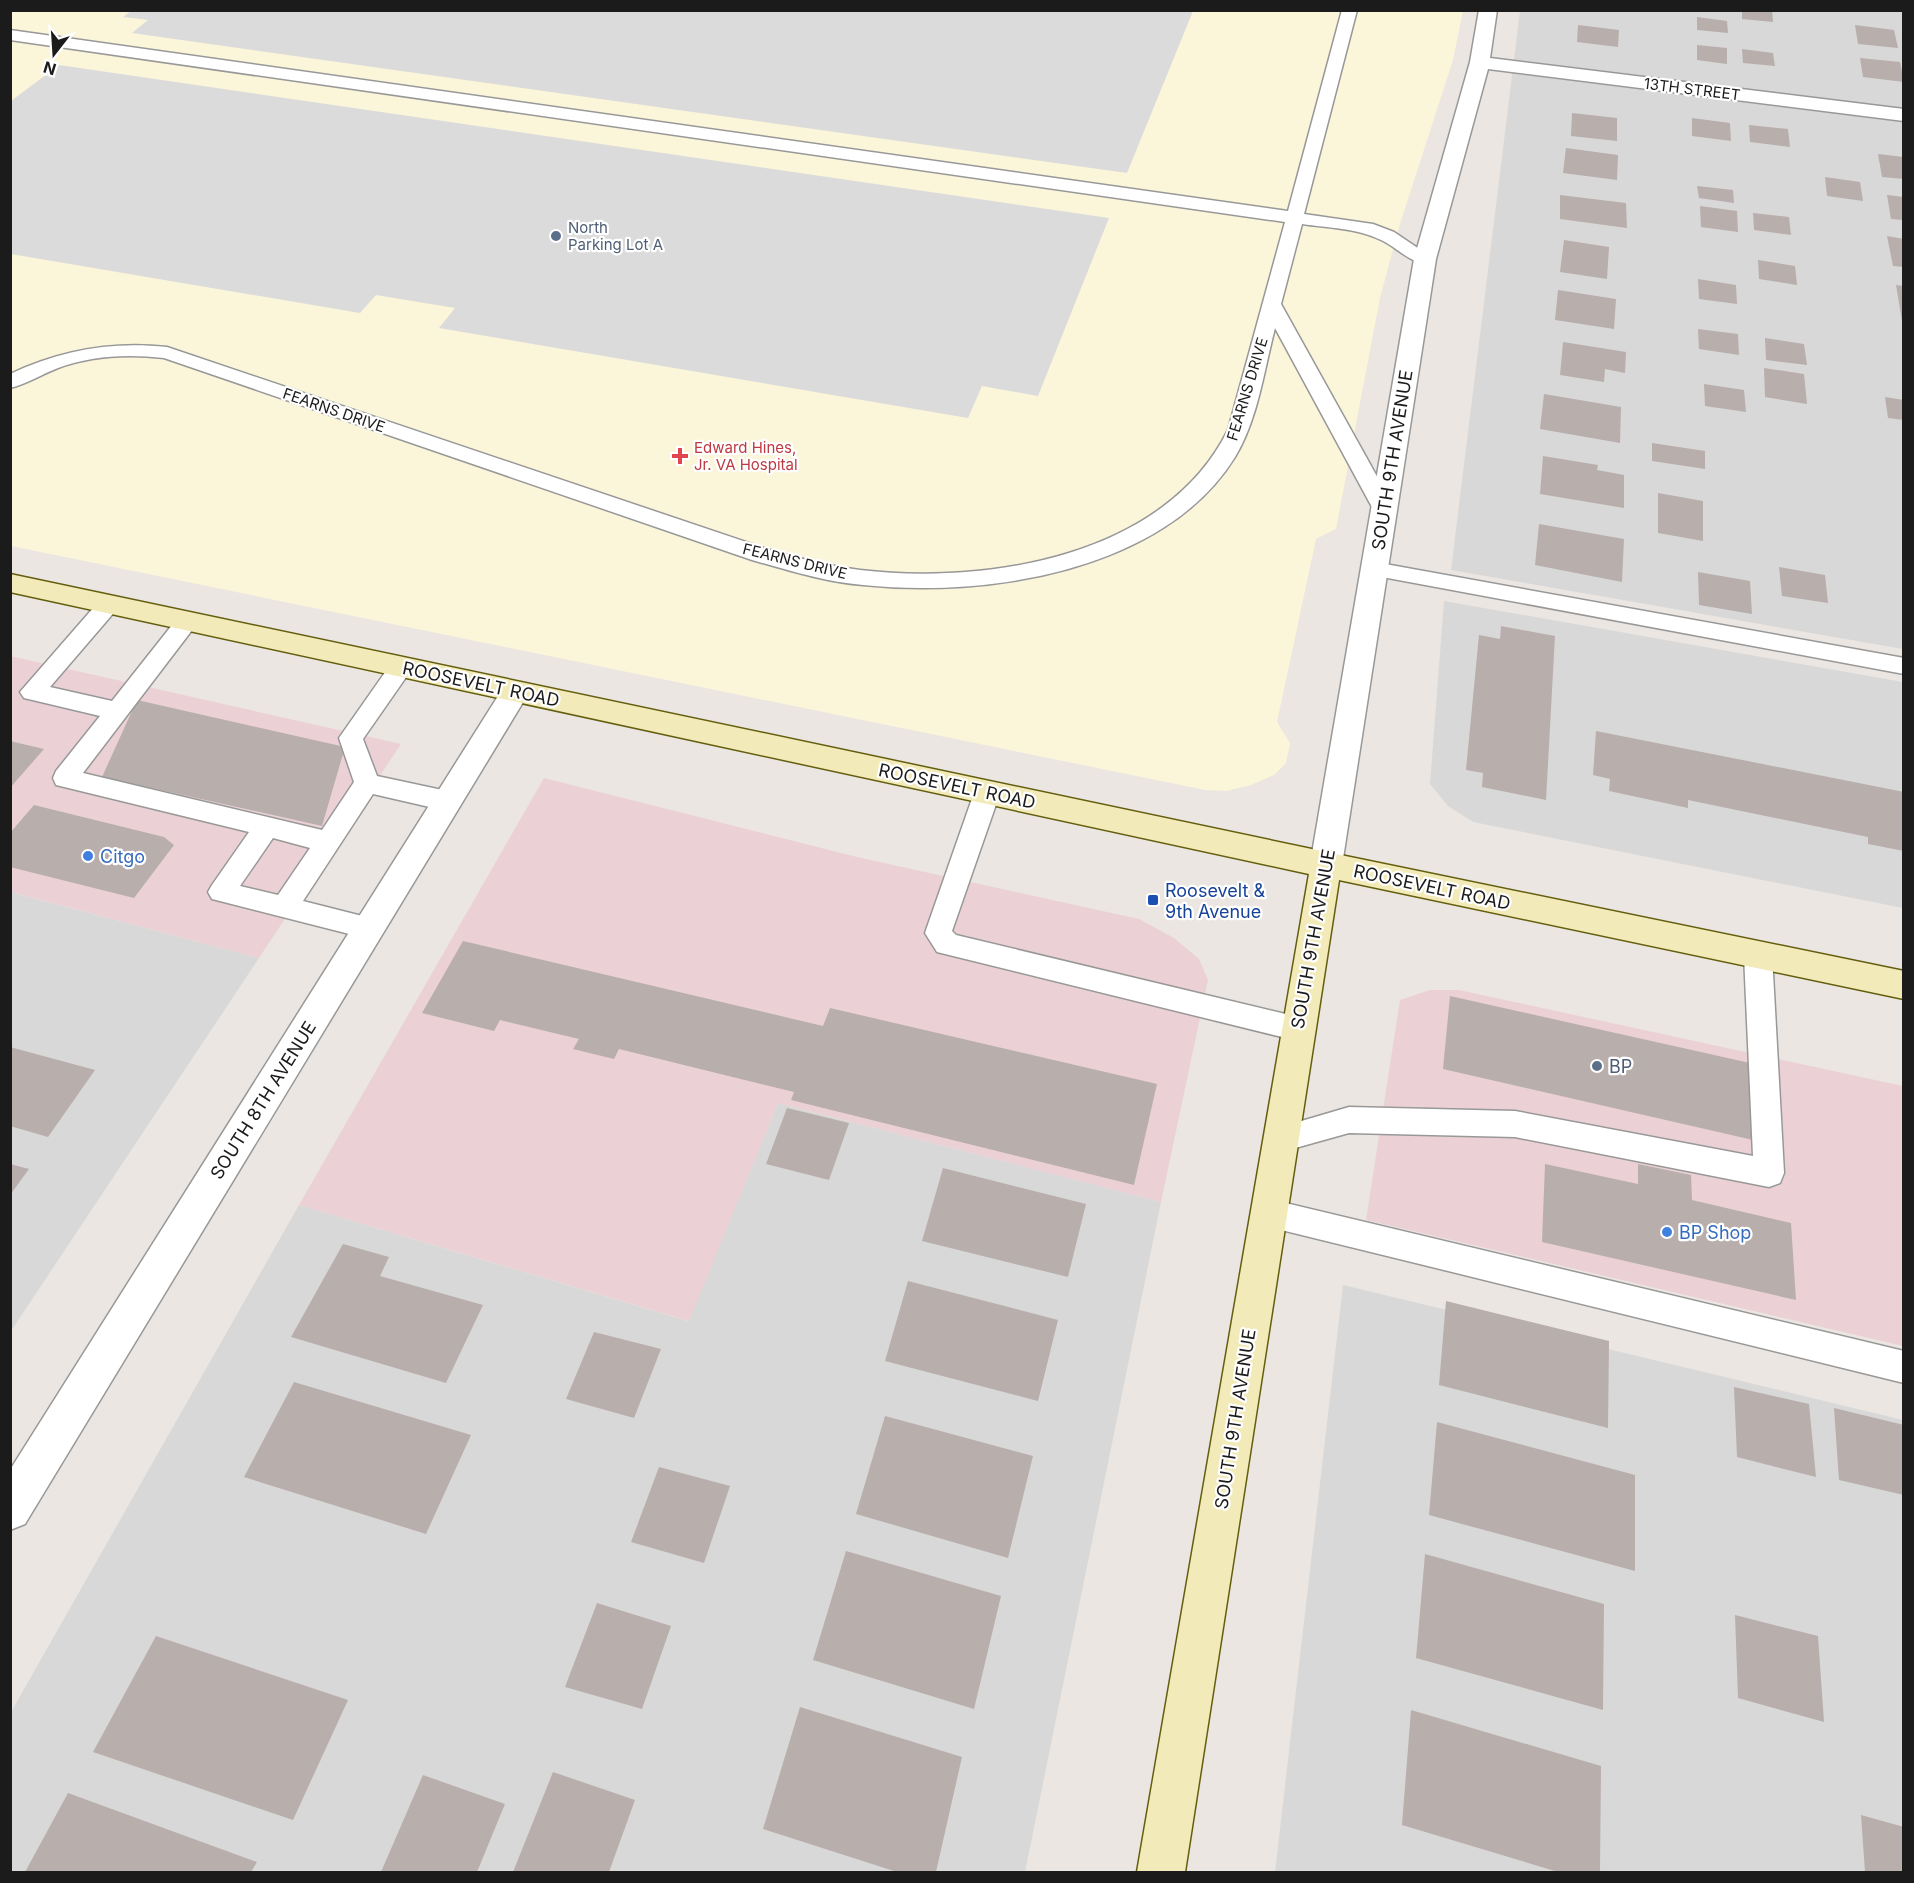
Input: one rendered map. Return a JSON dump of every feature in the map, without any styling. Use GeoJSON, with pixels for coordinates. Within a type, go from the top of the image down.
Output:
{"type":"FeatureCollection","features":[{"type":"Feature","properties":{"kind":"main road","name":"ROOSEVELT ROAD"},"geometry":{"type":"LineString","coordinates":[[13,587],[109,604],[1326,865],[1904,985]]}},
{"type":"Feature","properties":{"kind":"main road","name":"SOUTH 9TH AVENUE"},"geometry":{"type":"LineString","coordinates":[[1161,1872],[1326,865]]}},
{"type":"Feature","properties":{"kind":"street","name":"SOUTH 9TH AVENUE"},"geometry":{"type":"LineString","coordinates":[[1326,865],[1425,259],[1479,62],[1488,10]]}},
{"type":"Feature","properties":{"kind":"street","name":"13TH STREET"},"geometry":{"type":"LineString","coordinates":[[1479,62],[1904,115]]}},
{"type":"Feature","properties":{"kind":"street","name":"SOUTH 8TH AVENUE"},"geometry":{"type":"LineString","coordinates":[[10,1509],[515,692]]}},
{"type":"Feature","properties":{"kind":"lane","name":"FEARNS DRIVE"},"geometry":{"type":"LineString","coordinates":[[10,381],[57,361],[110,349],[140,349],[168,353],[760,555],[820,571],[875,579],[953,579],[1031,570],[1113,546],[1148,528],[1203,484],[1224,458],[1238,430],[1350,10]]}},
{"type":"Feature","properties":{"kind":"lane"},"geometry":{"type":"LineString","coordinates":[[10,35],[1367,228],[1388,236],[1425,259]]}},
{"type":"Feature","properties":{"kind":"lane"},"geometry":{"type":"LineString","coordinates":[[1272,305],[1384,509]]}},
{"type":"Feature","properties":{"kind":"lane"},"geometry":{"type":"LineString","coordinates":[[1374,569],[1904,666]]}},
{"type":"Feature","properties":{"kind":"lane"},"geometry":{"type":"LineString","coordinates":[[109,604],[32,693],[117,711]]}},
{"type":"Feature","properties":{"kind":"lane"},"geometry":{"type":"LineString","coordinates":[[188,621],[65,778],[328,842]]}},
{"type":"Feature","properties":{"kind":"lane"},"geometry":{"type":"LineString","coordinates":[[367,783],[351,738],[401,667]]}},
{"type":"Feature","properties":{"kind":"lane"},"geometry":{"type":"LineString","coordinates":[[367,783],[447,801]]}},
{"type":"Feature","properties":{"kind":"lane"},"geometry":{"type":"LineString","coordinates":[[285,907],[367,783]]}},
{"type":"Feature","properties":{"kind":"lane"},"geometry":{"type":"LineString","coordinates":[[987,793],[938,933],[947,944],[1298,1029]]}},
{"type":"Feature","properties":{"kind":"lane"},"geometry":{"type":"LineString","coordinates":[[267,827],[220,892],[369,928]]}},
{"type":"Feature","properties":{"kind":"lane"},"geometry":{"type":"LineString","coordinates":[[1281,1139],[1349,1120],[1515,1124],[1769,1173],[1758,955]]}},
{"type":"Feature","properties":{"kind":"lane"},"geometry":{"type":"LineString","coordinates":[[1269,1213],[1904,1367]]}},
{"type":"Feature","properties":{"kind":"shaded area","name":"Edward Hines, Jr. VA Hospital"},"geometry":{"type":"Polygon","coordinates":[[[11,11],[1463,11],[1453,60],[1399,227],[1380,298],[1336,529],[1316,539],[1277,722],[1290,743],[1286,763],[1274,775],[1251,785],[1226,791],[1205,790],[11,546],[11,11]]]}},
{"type":"Feature","properties":{"kind":"shaded area"},"geometry":{"type":"Polygon","coordinates":[[[131,11],[1193,11],[1127,173],[132,33],[148,20],[123,17],[131,11]]]}},
{"type":"Feature","properties":{"kind":"shaded area"},"geometry":{"type":"Polygon","coordinates":[[[1520,11],[1903,11],[1903,649],[1451,570],[1520,11]]]}},
{"type":"Feature","properties":{"kind":"shaded area","name":"North Parking Lot A"},"geometry":{"type":"Polygon","coordinates":[[[59,65],[1109,218],[1038,396],[982,386],[968,418],[439,328],[455,308],[376,295],[360,313],[11,254],[11,101],[59,65]]]}},
{"type":"Feature","properties":{"kind":"shaded area"},"geometry":{"type":"Polygon","coordinates":[[[1444,601],[1903,682],[1903,908],[1473,822],[1448,806],[1430,784],[1444,601]]]}},
{"type":"Feature","properties":{"kind":"shaded area"},"geometry":{"type":"Polygon","coordinates":[[[10,656],[401,744],[259,958],[11,892],[10,656]]]}},
{"type":"Feature","properties":{"kind":"shaded area"},"geometry":{"type":"Polygon","coordinates":[[[544,778],[857,857],[1139,919],[1174,938],[1199,959],[1208,980],[1161,1202],[778,1103],[689,1321],[299,1205],[544,778]]]}},
{"type":"Feature","properties":{"kind":"shaded area"},"geometry":{"type":"Polygon","coordinates":[[[10,892],[259,958],[11,1331],[10,1331],[10,892]]]}},
{"type":"Feature","properties":{"kind":"shaded area"},"geometry":{"type":"Polygon","coordinates":[[[1430,990],[1459,990],[1903,1086],[1903,1346],[1366,1220],[1400,1000],[1430,990]]]}},
{"type":"Feature","properties":{"kind":"shaded area"},"geometry":{"type":"Polygon","coordinates":[[[778,1103],[1161,1202],[1025,1872],[11,1872],[11,1712],[299,1205],[688,1321],[778,1103]]]}},
{"type":"Feature","properties":{"kind":"shaded area"},"geometry":{"type":"Polygon","coordinates":[[[1343,1285],[1903,1420],[1903,1872],[1275,1872],[1343,1285]]]}},
{"type":"Feature","properties":{"kind":"building"},"geometry":{"type":"Polygon","coordinates":[[[1742,10],[1772,10],[1773,22],[1742,19],[1742,10]]]}},
{"type":"Feature","properties":{"kind":"building"},"geometry":{"type":"Polygon","coordinates":[[[1697,17],[1727,21],[1728,33],[1697,30],[1697,17]]]}},
{"type":"Feature","properties":{"kind":"building"},"geometry":{"type":"Polygon","coordinates":[[[1578,25],[1619,30],[1618,47],[1577,42],[1578,25]]]}},
{"type":"Feature","properties":{"kind":"building"},"geometry":{"type":"Polygon","coordinates":[[[1855,25],[1894,30],[1898,48],[1858,44],[1855,25]]]}},
{"type":"Feature","properties":{"kind":"building"},"geometry":{"type":"Polygon","coordinates":[[[1697,45],[1727,48],[1727,64],[1697,60],[1697,45]]]}},
{"type":"Feature","properties":{"kind":"building"},"geometry":{"type":"Polygon","coordinates":[[[1742,49],[1773,53],[1775,66],[1743,63],[1742,49]]]}},
{"type":"Feature","properties":{"kind":"building"},"geometry":{"type":"Polygon","coordinates":[[[1860,58],[1900,62],[1904,82],[1863,77],[1860,58]]]}},
{"type":"Feature","properties":{"kind":"building"},"geometry":{"type":"Polygon","coordinates":[[[1572,113],[1617,118],[1617,141],[1571,136],[1572,113]]]}},
{"type":"Feature","properties":{"kind":"building"},"geometry":{"type":"Polygon","coordinates":[[[1692,118],[1730,123],[1731,141],[1692,136],[1692,118]]]}},
{"type":"Feature","properties":{"kind":"building"},"geometry":{"type":"Polygon","coordinates":[[[1749,125],[1788,129],[1790,147],[1750,142],[1749,125]]]}},
{"type":"Feature","properties":{"kind":"building"},"geometry":{"type":"Polygon","coordinates":[[[1566,148],[1618,155],[1617,180],[1563,173],[1566,148]]]}},
{"type":"Feature","properties":{"kind":"building"},"geometry":{"type":"Polygon","coordinates":[[[1878,154],[1904,157],[1904,179],[1882,177],[1878,154]]]}},
{"type":"Feature","properties":{"kind":"building"},"geometry":{"type":"Polygon","coordinates":[[[1825,177],[1860,182],[1863,201],[1827,196],[1825,177]]]}},
{"type":"Feature","properties":{"kind":"building"},"geometry":{"type":"Polygon","coordinates":[[[1697,186],[1733,190],[1734,203],[1699,198],[1697,186]]]}},
{"type":"Feature","properties":{"kind":"building"},"geometry":{"type":"Polygon","coordinates":[[[1560,195],[1626,203],[1627,228],[1560,219],[1560,195]]]}},
{"type":"Feature","properties":{"kind":"building"},"geometry":{"type":"Polygon","coordinates":[[[1887,195],[1904,197],[1904,220],[1891,219],[1887,195]]]}},
{"type":"Feature","properties":{"kind":"building"},"geometry":{"type":"Polygon","coordinates":[[[1700,206],[1737,211],[1738,232],[1701,227],[1700,206]]]}},
{"type":"Feature","properties":{"kind":"building"},"geometry":{"type":"Polygon","coordinates":[[[1753,213],[1789,217],[1791,235],[1754,230],[1753,213]]]}},
{"type":"Feature","properties":{"kind":"building"},"geometry":{"type":"Polygon","coordinates":[[[1887,236],[1904,239],[1904,267],[1893,266],[1887,236]]]}},
{"type":"Feature","properties":{"kind":"building"},"geometry":{"type":"Polygon","coordinates":[[[1564,240],[1609,247],[1607,279],[1560,272],[1564,240]]]}},
{"type":"Feature","properties":{"kind":"building"},"geometry":{"type":"Polygon","coordinates":[[[1758,260],[1795,266],[1797,285],[1759,279],[1758,260]]]}},
{"type":"Feature","properties":{"kind":"building"},"geometry":{"type":"Polygon","coordinates":[[[1698,279],[1736,285],[1737,304],[1699,299],[1698,279]]]}},
{"type":"Feature","properties":{"kind":"building"},"geometry":{"type":"Polygon","coordinates":[[[1896,285],[1904,286],[1904,321],[1902,321],[1896,285]]]}},
{"type":"Feature","properties":{"kind":"building"},"geometry":{"type":"Polygon","coordinates":[[[1558,290],[1616,299],[1614,329],[1555,320],[1558,290]]]}},
{"type":"Feature","properties":{"kind":"building"},"geometry":{"type":"Polygon","coordinates":[[[1698,329],[1738,334],[1739,355],[1699,349],[1698,329]]]}},
{"type":"Feature","properties":{"kind":"building"},"geometry":{"type":"Polygon","coordinates":[[[1765,338],[1804,344],[1807,365],[1766,360],[1765,338]]]}},
{"type":"Feature","properties":{"kind":"building"},"geometry":{"type":"Polygon","coordinates":[[[1563,342],[1626,352],[1625,373],[1605,369],[1604,382],[1560,375],[1563,342]]]}},
{"type":"Feature","properties":{"kind":"building"},"geometry":{"type":"Polygon","coordinates":[[[1764,368],[1804,374],[1807,404],[1765,397],[1764,368]]]}},
{"type":"Feature","properties":{"kind":"building"},"geometry":{"type":"Polygon","coordinates":[[[1704,384],[1744,390],[1746,412],[1705,406],[1704,384]]]}},
{"type":"Feature","properties":{"kind":"building"},"geometry":{"type":"Polygon","coordinates":[[[1544,394],[1621,407],[1620,443],[1540,429],[1544,394]]]}},
{"type":"Feature","properties":{"kind":"building"},"geometry":{"type":"Polygon","coordinates":[[[1885,397],[1904,400],[1904,420],[1888,418],[1885,397]]]}},
{"type":"Feature","properties":{"kind":"building"},"geometry":{"type":"Polygon","coordinates":[[[1652,443],[1705,451],[1705,469],[1652,461],[1652,443]]]}},
{"type":"Feature","properties":{"kind":"building"},"geometry":{"type":"Polygon","coordinates":[[[1543,456],[1598,465],[1597,470],[1624,475],[1624,508],[1540,494],[1543,456]]]}},
{"type":"Feature","properties":{"kind":"building"},"geometry":{"type":"Polygon","coordinates":[[[1658,493],[1703,501],[1703,541],[1658,533],[1658,493]]]}},
{"type":"Feature","properties":{"kind":"building"},"geometry":{"type":"Polygon","coordinates":[[[1539,524],[1624,539],[1622,582],[1535,565],[1539,524]]]}},
{"type":"Feature","properties":{"kind":"building"},"geometry":{"type":"Polygon","coordinates":[[[1779,567],[1825,575],[1828,603],[1782,596],[1779,567]]]}},
{"type":"Feature","properties":{"kind":"building"},"geometry":{"type":"Polygon","coordinates":[[[1698,572],[1750,581],[1752,614],[1699,605],[1698,572]]]}},
{"type":"Feature","properties":{"kind":"building"},"geometry":{"type":"Polygon","coordinates":[[[1501,626],[1555,636],[1546,800],[1482,787],[1483,773],[1466,770],[1479,635],[1500,639],[1501,626]]]}},
{"type":"Feature","properties":{"kind":"building"},"geometry":{"type":"Polygon","coordinates":[[[137,700],[345,747],[322,826],[102,777],[137,700]]]}},
{"type":"Feature","properties":{"kind":"building"},"geometry":{"type":"Polygon","coordinates":[[[1596,731],[1904,792],[1904,851],[1868,844],[1868,837],[1688,800],[1688,808],[1609,791],[1610,779],[1593,775],[1596,731]]]}},
{"type":"Feature","properties":{"kind":"building"},"geometry":{"type":"Polygon","coordinates":[[[10,741],[44,749],[10,788],[10,741]]]}},
{"type":"Feature","properties":{"kind":"building","name":"Citgo"},"geometry":{"type":"Polygon","coordinates":[[[34,805],[164,837],[174,845],[134,898],[10,867],[10,833],[34,805]]]}},
{"type":"Feature","properties":{"kind":"building"},"geometry":{"type":"Polygon","coordinates":[[[463,941],[823,1026],[830,1008],[1157,1084],[1134,1185],[791,1100],[794,1092],[619,1049],[614,1059],[573,1049],[579,1039],[500,1020],[494,1031],[422,1013],[463,941]]]}},
{"type":"Feature","properties":{"kind":"building","name":"BP"},"geometry":{"type":"Polygon","coordinates":[[[1450,996],[1750,1063],[1753,1140],[1443,1069],[1450,996]]]}},
{"type":"Feature","properties":{"kind":"building"},"geometry":{"type":"Polygon","coordinates":[[[10,1047],[95,1070],[48,1137],[10,1126],[10,1047]]]}},
{"type":"Feature","properties":{"kind":"building"},"geometry":{"type":"Polygon","coordinates":[[[787,1108],[849,1123],[829,1180],[766,1164],[787,1108]]]}},
{"type":"Feature","properties":{"kind":"building"},"geometry":{"type":"Polygon","coordinates":[[[10,1164],[29,1169],[10,1195],[10,1164]]]}},
{"type":"Feature","properties":{"kind":"building","name":"BP Shop"},"geometry":{"type":"Polygon","coordinates":[[[1545,1164],[1638,1184],[1638,1164],[1691,1175],[1692,1200],[1791,1223],[1796,1300],[1542,1242],[1545,1164]]]}},
{"type":"Feature","properties":{"kind":"building"},"geometry":{"type":"Polygon","coordinates":[[[943,1168],[1086,1204],[1068,1277],[922,1241],[943,1168]]]}},
{"type":"Feature","properties":{"kind":"building"},"geometry":{"type":"Polygon","coordinates":[[[343,1244],[389,1257],[380,1276],[483,1305],[446,1383],[291,1337],[343,1244]]]}},
{"type":"Feature","properties":{"kind":"building"},"geometry":{"type":"Polygon","coordinates":[[[908,1281],[1058,1320],[1038,1401],[885,1361],[908,1281]]]}},
{"type":"Feature","properties":{"kind":"building"},"geometry":{"type":"Polygon","coordinates":[[[1446,1301],[1609,1341],[1608,1428],[1439,1385],[1446,1301]]]}},
{"type":"Feature","properties":{"kind":"building"},"geometry":{"type":"Polygon","coordinates":[[[594,1332],[661,1349],[634,1418],[566,1399],[594,1332]]]}},
{"type":"Feature","properties":{"kind":"building"},"geometry":{"type":"Polygon","coordinates":[[[294,1382],[471,1435],[426,1534],[244,1477],[294,1382]]]}},
{"type":"Feature","properties":{"kind":"building"},"geometry":{"type":"Polygon","coordinates":[[[1734,1387],[1809,1404],[1816,1477],[1737,1457],[1734,1387]]]}},
{"type":"Feature","properties":{"kind":"building"},"geometry":{"type":"Polygon","coordinates":[[[1834,1408],[1904,1425],[1904,1495],[1839,1480],[1834,1408]]]}},
{"type":"Feature","properties":{"kind":"building"},"geometry":{"type":"Polygon","coordinates":[[[885,1416],[1033,1456],[1008,1558],[856,1514],[885,1416]]]}},
{"type":"Feature","properties":{"kind":"building"},"geometry":{"type":"Polygon","coordinates":[[[1437,1422],[1635,1475],[1635,1571],[1429,1515],[1437,1422]]]}},
{"type":"Feature","properties":{"kind":"building"},"geometry":{"type":"Polygon","coordinates":[[[659,1467],[730,1486],[704,1563],[631,1542],[659,1467]]]}},
{"type":"Feature","properties":{"kind":"building"},"geometry":{"type":"Polygon","coordinates":[[[846,1551],[1001,1596],[974,1709],[813,1660],[846,1551]]]}},
{"type":"Feature","properties":{"kind":"building"},"geometry":{"type":"Polygon","coordinates":[[[1425,1554],[1604,1604],[1603,1710],[1416,1658],[1425,1554]]]}},
{"type":"Feature","properties":{"kind":"building"},"geometry":{"type":"Polygon","coordinates":[[[597,1603],[671,1626],[642,1709],[565,1687],[597,1603]]]}},
{"type":"Feature","properties":{"kind":"building"},"geometry":{"type":"Polygon","coordinates":[[[1735,1615],[1818,1636],[1824,1722],[1738,1698],[1735,1615]]]}},
{"type":"Feature","properties":{"kind":"building"},"geometry":{"type":"Polygon","coordinates":[[[156,1636],[348,1700],[293,1820],[93,1752],[156,1636]]]}},
{"type":"Feature","properties":{"kind":"building"},"geometry":{"type":"Polygon","coordinates":[[[800,1707],[962,1757],[936,1872],[897,1872],[763,1829],[800,1707]]]}},
{"type":"Feature","properties":{"kind":"building"},"geometry":{"type":"Polygon","coordinates":[[[1411,1710],[1601,1766],[1600,1872],[1558,1872],[1402,1825],[1411,1710]]]}},
{"type":"Feature","properties":{"kind":"building"},"geometry":{"type":"Polygon","coordinates":[[[553,1772],[635,1800],[609,1872],[513,1872],[553,1772]]]}},
{"type":"Feature","properties":{"kind":"building"},"geometry":{"type":"Polygon","coordinates":[[[423,1775],[505,1804],[477,1872],[381,1872],[423,1775]]]}},
{"type":"Feature","properties":{"kind":"building"},"geometry":{"type":"Polygon","coordinates":[[[68,1793],[257,1862],[251,1872],[25,1872],[68,1793]]]}},
{"type":"Feature","properties":{"kind":"building"},"geometry":{"type":"Polygon","coordinates":[[[1861,1815],[1904,1827],[1904,1872],[1865,1872],[1861,1815]]]}},
{"type":"Feature","properties":{"kind":"place","name":"North Parking Lot A"},"geometry":{"type":"Point","coordinates":[556,236]}},
{"type":"Feature","properties":{"kind":"place","name":"Edward Hines, Jr. VA Hospital"},"geometry":{"type":"Point","coordinates":[680,456]}},
{"type":"Feature","properties":{"kind":"place","name":"Citgo"},"geometry":{"type":"Point","coordinates":[88,856]}},
{"type":"Feature","properties":{"kind":"place","name":"Roosevelt & 9th Avenue"},"geometry":{"type":"Point","coordinates":[1153,900]}},
{"type":"Feature","properties":{"kind":"place","name":"BP"},"geometry":{"type":"Point","coordinates":[1597,1066]}},
{"type":"Feature","properties":{"kind":"place","name":"BP Shop"},"geometry":{"type":"Point","coordinates":[1667,1232]}}]}
